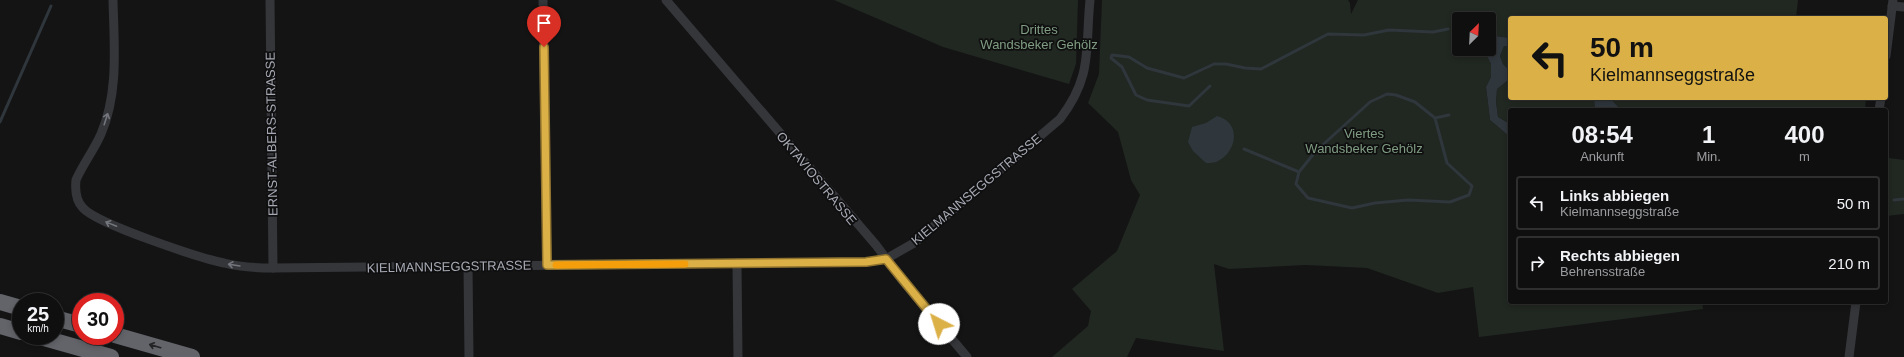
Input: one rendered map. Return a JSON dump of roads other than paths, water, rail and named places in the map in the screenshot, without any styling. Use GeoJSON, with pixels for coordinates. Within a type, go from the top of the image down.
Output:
{"type":"FeatureCollection","features":[{"type":"Feature","properties":{"kind":"highway"},"geometry":{"type":"LineString","coordinates":[[0,302],[12,305]]}},
{"type":"Feature","properties":{"kind":"highway"},"geometry":{"type":"LineString","coordinates":[[0,326],[12,329]]}},
{"type":"Feature","properties":{"kind":"highway"},"geometry":{"type":"LineString","coordinates":[[124,338],[192,357]]}},
{"type":"Feature","properties":{"kind":"highway"},"geometry":{"type":"LineString","coordinates":[[64,344],[111,357]]}},
{"type":"Feature","properties":{"kind":"street","name":"KIELMANNSEGGSTRASSE"},"geometry":{"type":"LineString","coordinates":[[113,0],[114,63],[112,96],[101,133],[76,180],[75,188],[82,208],[97,218],[122,228],[210,259],[253,268],[866,262],[886,259],[914,242],[1060,119],[1075,97],[1085,70],[1090,0]]}},
{"type":"Feature","properties":{"kind":"street","name":"ERNST-ALBERS-STRASSE"},"geometry":{"type":"LineString","coordinates":[[270,0],[272,268]]}},
{"type":"Feature","properties":{"kind":"street"},"geometry":{"type":"LineString","coordinates":[[543,0],[547,265]]}},
{"type":"Feature","properties":{"kind":"street","name":"OKTAVIOSTRASSE"},"geometry":{"type":"LineString","coordinates":[[666,0],[886,259],[967,357]]}},
{"type":"Feature","properties":{"kind":"street"},"geometry":{"type":"LineString","coordinates":[[1888,41],[1893,3],[1904,7]]}},
{"type":"Feature","properties":{"kind":"street"},"geometry":{"type":"LineString","coordinates":[[737,263],[738,357]]}},
{"type":"Feature","properties":{"kind":"street"},"geometry":{"type":"LineString","coordinates":[[468,266],[469,357]]}},
{"type":"Feature","properties":{"kind":"street"},"geometry":{"type":"LineString","coordinates":[[1850,357],[1856,304]]}},
{"type":"Feature","properties":{"kind":"waterway"},"geometry":{"type":"LineString","coordinates":[[0,122],[51,6]]}},
{"type":"Feature","properties":{"kind":"waterway"},"geometry":{"type":"LineString","coordinates":[[1210,86],[1189,106],[1147,100],[1136,95],[1122,67],[1111,58],[1112,55],[1129,57],[1147,68],[1184,78],[1214,64],[1226,64],[1245,68],[1261,69],[1328,34],[1364,35],[1389,30],[1433,32],[1448,29]]}},
{"type":"Feature","properties":{"kind":"waterway"},"geometry":{"type":"LineString","coordinates":[[1387,94],[1396,95],[1415,102],[1435,118],[1447,163],[1472,186],[1469,195],[1450,202],[1408,200],[1375,203],[1352,208],[1308,198],[1296,184],[1299,172],[1316,151],[1370,102],[1387,94]]}},
{"type":"Feature","properties":{"kind":"waterway"},"geometry":{"type":"LineString","coordinates":[[1435,118],[1449,115]]}},
{"type":"Feature","properties":{"kind":"waterway"},"geometry":{"type":"LineString","coordinates":[[1244,149],[1299,172]]}},
{"type":"Feature","properties":{"kind":"waterway"},"geometry":{"type":"LineString","coordinates":[[1894,200],[1904,199]]}},
{"type":"Feature","properties":{"kind":"park label","name":"Drittes Wandsbeker Gehölz"},"geometry":{"type":"Point","coordinates":[1039,36]}},
{"type":"Feature","properties":{"kind":"park label","name":"Viertes Wandsbeker Gehölz"},"geometry":{"type":"Point","coordinates":[1364,140]}}]}
